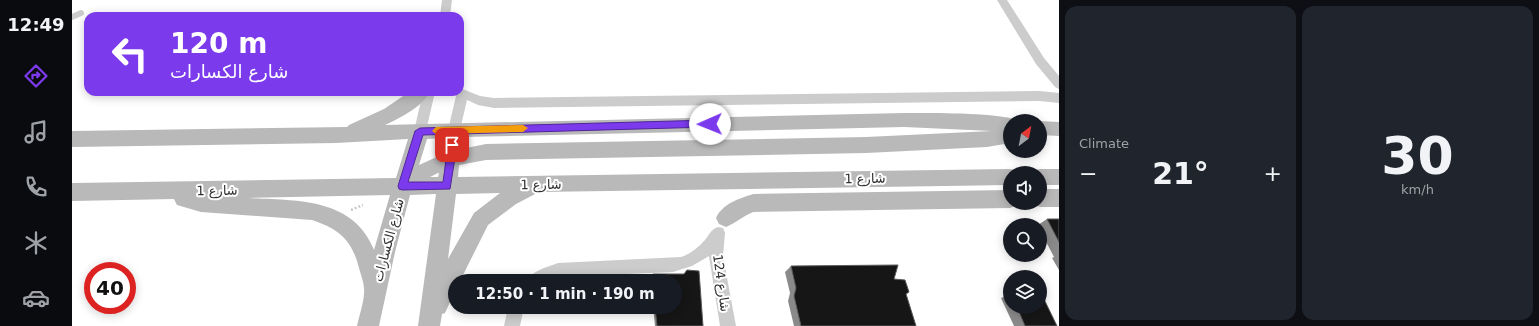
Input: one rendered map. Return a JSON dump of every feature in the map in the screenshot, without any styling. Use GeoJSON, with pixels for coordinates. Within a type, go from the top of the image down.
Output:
{"type":"FeatureCollection","features":[{"type":"Feature","properties":{"kind":"street"},"geometry":{"type":"LineString","coordinates":[[446,12],[447,0]]}},
{"type":"Feature","properties":{"kind":"street"},"geometry":{"type":"LineString","coordinates":[[1002,0],[1040,61],[1059,84]]}},
{"type":"Feature","properties":{"kind":"street"},"geometry":{"type":"LineString","coordinates":[[464,94],[478,100],[494,103],[1039,96],[1059,98]]}},
{"type":"Feature","properties":{"kind":"street"},"geometry":{"type":"LineString","coordinates":[[336,135],[358,129],[379,120],[398,109],[416,96]]}},
{"type":"Feature","properties":{"kind":"street"},"geometry":{"type":"LineString","coordinates":[[420,131],[427,96]]}},
{"type":"Feature","properties":{"kind":"street"},"geometry":{"type":"LineString","coordinates":[[429,323],[454,130],[460,96]]}},
{"type":"Feature","properties":{"kind":"street"},"geometry":{"type":"LineString","coordinates":[[72,138],[336,135],[454,130],[889,120],[979,122],[1003,124]]}},
{"type":"Feature","properties":{"kind":"street","name":"شارع الكسارات"},"geometry":{"type":"LineString","coordinates":[[368,326],[375,288],[394,213],[420,131]]}},
{"type":"Feature","properties":{"kind":"street"},"geometry":{"type":"LineString","coordinates":[[402,186],[424,171],[450,160],[462,156],[486,152],[866,145],[987,139],[1003,136]]}},
{"type":"Feature","properties":{"kind":"street","name":"شارع 1"},"geometry":{"type":"LineString","coordinates":[[72,192],[149,192],[402,186],[1003,177]]}},
{"type":"Feature","properties":{"kind":"street"},"geometry":{"type":"LineString","coordinates":[[1047,177],[1059,177]]}},
{"type":"Feature","properties":{"kind":"street"},"geometry":{"type":"LineString","coordinates":[[429,323],[464,249],[481,219],[509,198],[537,184]]}},
{"type":"Feature","properties":{"kind":"street"},"geometry":{"type":"LineString","coordinates":[[149,192],[202,203],[312,211],[328,216],[344,224],[357,237],[367,254],[375,288]]}},
{"type":"Feature","properties":{"kind":"street"},"geometry":{"type":"LineString","coordinates":[[1047,198],[1059,198]]}},
{"type":"Feature","properties":{"kind":"street"},"geometry":{"type":"LineString","coordinates":[[548,274],[558,270],[673,266],[682,264],[702,253],[711,244],[722,226],[737,209],[753,203],[1003,199]]}},
{"type":"Feature","properties":{"kind":"street","name":"شارع 124"},"geometry":{"type":"LineString","coordinates":[[722,226],[716,256],[728,326]]}},
{"type":"Feature","properties":{"kind":"street"},"geometry":{"type":"LineString","coordinates":[[512,326],[515,314]]}},
{"type":"Feature","properties":{"kind":"lane"},"geometry":{"type":"LineString","coordinates":[[72,17],[81,13]]}},
{"type":"Feature","properties":{"kind":"path"},"geometry":{"type":"LineString","coordinates":[[336,220],[355,207],[363,205],[372,205],[394,213]]}},
{"type":"Feature","properties":{"kind":"building"},"geometry":{"type":"Polygon","coordinates":[[[1047,219],[1059,219],[1059,242],[1047,219]]]}},
{"type":"Feature","properties":{"kind":"building"},"geometry":{"type":"Polygon","coordinates":[[[898,265],[894,279],[905,280],[909,292],[906,294],[916,326],[801,326],[794,296],[796,288],[791,266],[898,265]]]}},
{"type":"Feature","properties":{"kind":"building"},"geometry":{"type":"Polygon","coordinates":[[[687,270],[699,271],[703,326],[657,326],[656,314],[682,314],[682,274],[684,274],[687,270]]]}},
{"type":"Feature","properties":{"kind":"building"},"geometry":{"type":"Polygon","coordinates":[[[1047,305],[1057,326],[1025,326],[1020,314],[1047,314],[1047,305]]]}},
{"type":"Feature","properties":{"kind":"slow traffic"},"geometry":{"type":"LineString","coordinates":[[436,131],[523,128]]}},
{"type":"Feature","properties":{"kind":"route"},"geometry":{"type":"LineString","coordinates":[[452,145],[447,186],[402,186],[420,131],[710,124]]}}]}
